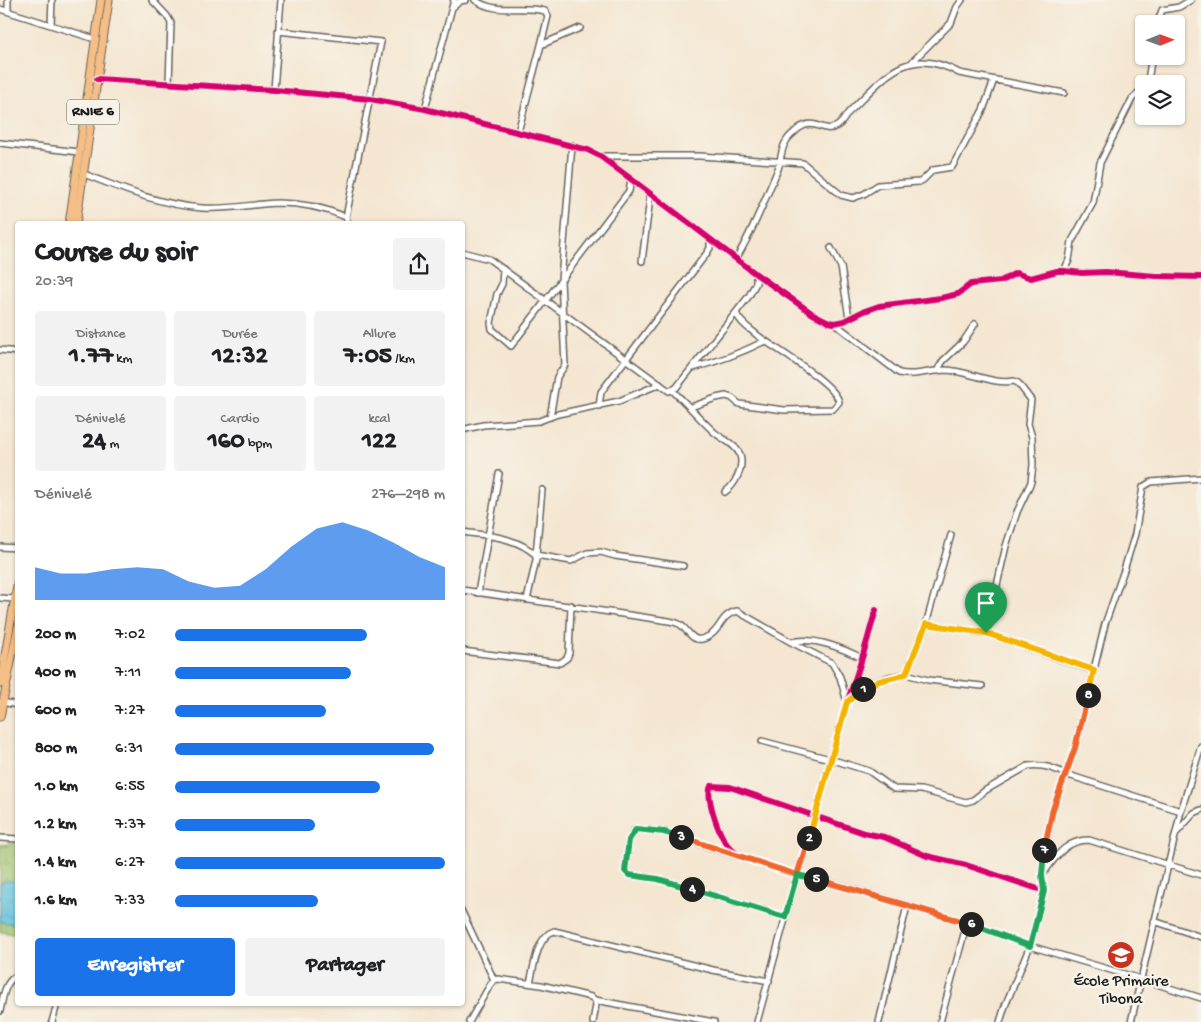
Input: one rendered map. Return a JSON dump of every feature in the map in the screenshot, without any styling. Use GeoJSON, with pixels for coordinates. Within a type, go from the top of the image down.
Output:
{"type":"FeatureCollection","features":[{"type":"Feature","properties":{"kind":"main road","name":"RNIE 6"},"geometry":{"type":"LineString","coordinates":[[69,221],[101,0]]}},
{"type":"Feature","properties":{"kind":"main road","name":"RNIE 6"},"geometry":{"type":"LineString","coordinates":[[76,221],[109,0]]}},
{"type":"Feature","properties":{"kind":"main road"},"geometry":{"type":"LineString","coordinates":[[0,684],[15,599]]}},
{"type":"Feature","properties":{"kind":"main road"},"geometry":{"type":"LineString","coordinates":[[0,717],[2,702],[15,655]]}},
{"type":"Feature","properties":{"kind":"street"},"geometry":{"type":"LineString","coordinates":[[8,0],[8,12]]}},
{"type":"Feature","properties":{"kind":"street"},"geometry":{"type":"LineString","coordinates":[[51,25],[52,0]]}},
{"type":"Feature","properties":{"kind":"street"},"geometry":{"type":"LineString","coordinates":[[152,0],[167,16],[170,23],[169,83]]}},
{"type":"Feature","properties":{"kind":"street"},"geometry":{"type":"LineString","coordinates":[[274,90],[281,0]]}},
{"type":"Feature","properties":{"kind":"street"},"geometry":{"type":"LineString","coordinates":[[425,108],[454,0]]}},
{"type":"Feature","properties":{"kind":"street"},"geometry":{"type":"LineString","coordinates":[[453,7],[460,1],[466,0]]}},
{"type":"Feature","properties":{"kind":"street"},"geometry":{"type":"LineString","coordinates":[[475,0],[482,4],[499,8],[537,9],[545,11],[548,16],[518,132]]}},
{"type":"Feature","properties":{"kind":"street"},"geometry":{"type":"LineString","coordinates":[[910,64],[951,23],[956,7],[962,0]]}},
{"type":"Feature","properties":{"kind":"street"},"geometry":{"type":"LineString","coordinates":[[1160,15],[1162,10],[1179,6],[1191,0]]}},
{"type":"Feature","properties":{"kind":"street"},"geometry":{"type":"LineString","coordinates":[[0,9],[95,39]]}},
{"type":"Feature","properties":{"kind":"street"},"geometry":{"type":"LineString","coordinates":[[541,45],[580,28]]}},
{"type":"Feature","properties":{"kind":"street"},"geometry":{"type":"LineString","coordinates":[[278,31],[381,42],[346,217],[347,221]]}},
{"type":"Feature","properties":{"kind":"street"},"geometry":{"type":"LineString","coordinates":[[736,259],[757,220],[780,162],[786,140],[808,124],[824,128],[835,128],[889,72],[921,61],[947,66],[959,72],[1064,94]]}},
{"type":"Feature","properties":{"kind":"street"},"geometry":{"type":"LineString","coordinates":[[97,79],[274,90],[370,99],[425,108],[572,145],[600,156],[756,274],[813,314],[834,323],[899,373],[908,375],[937,371],[964,373],[1005,383],[1014,381],[1018,383],[1031,400],[1028,424],[1033,465],[1031,482],[1017,512],[1006,546],[986,633]]}},
{"type":"Feature","properties":{"kind":"street"},"geometry":{"type":"LineString","coordinates":[[600,156],[700,156],[803,163],[841,195],[853,198],[864,194],[878,185],[920,182],[933,170],[948,168],[955,164],[983,110],[994,80]]}},
{"type":"Feature","properties":{"kind":"street"},"geometry":{"type":"LineString","coordinates":[[1064,271],[1069,260],[1072,241],[1093,203],[1100,163],[1135,96]]}},
{"type":"Feature","properties":{"kind":"street"},"geometry":{"type":"LineString","coordinates":[[0,143],[79,152]]}},
{"type":"Feature","properties":{"kind":"street"},"geometry":{"type":"LineString","coordinates":[[550,417],[557,377],[563,370],[564,365],[562,280],[572,145]]}},
{"type":"Feature","properties":{"kind":"street"},"geometry":{"type":"LineString","coordinates":[[84,174],[164,202],[202,208],[246,207],[278,203],[293,204],[326,209],[346,217]]}},
{"type":"Feature","properties":{"kind":"street"},"geometry":{"type":"LineString","coordinates":[[503,270],[502,284],[497,294],[491,323],[492,329],[509,346],[513,346],[523,329],[629,191],[631,179]]}},
{"type":"Feature","properties":{"kind":"street"},"geometry":{"type":"LineString","coordinates":[[642,261],[650,206],[649,193]]}},
{"type":"Feature","properties":{"kind":"street"},"geometry":{"type":"LineString","coordinates":[[599,406],[601,392],[707,253],[710,248],[710,239]]}},
{"type":"Feature","properties":{"kind":"street"},"geometry":{"type":"LineString","coordinates":[[831,248],[841,267],[849,318]]}},
{"type":"Feature","properties":{"kind":"street"},"geometry":{"type":"LineString","coordinates":[[465,253],[482,256],[669,391],[673,391],[714,432],[736,448],[741,461],[737,479],[732,487],[725,492]]}},
{"type":"Feature","properties":{"kind":"street"},"geometry":{"type":"LineString","coordinates":[[834,323],[879,306],[958,294],[971,284],[1001,281],[1016,273],[1031,278],[1064,271],[1201,278]]}},
{"type":"Feature","properties":{"kind":"street"},"geometry":{"type":"LineString","coordinates":[[673,391],[753,290],[756,283],[756,274]]}},
{"type":"Feature","properties":{"kind":"street"},"geometry":{"type":"LineString","coordinates":[[691,407],[726,396],[739,404],[784,410],[833,409],[839,402],[836,393],[818,377],[765,341],[741,322],[736,313]]}},
{"type":"Feature","properties":{"kind":"street"},"geometry":{"type":"LineString","coordinates":[[937,371],[943,361],[963,342],[975,324]]}},
{"type":"Feature","properties":{"kind":"street"},"geometry":{"type":"LineString","coordinates":[[693,368],[709,364],[765,341]]}},
{"type":"Feature","properties":{"kind":"street"},"geometry":{"type":"LineString","coordinates":[[0,350],[15,352]]}},
{"type":"Feature","properties":{"kind":"street"},"geometry":{"type":"LineString","coordinates":[[465,429],[483,425],[539,421],[633,396],[660,384]]}},
{"type":"Feature","properties":{"kind":"street"},"geometry":{"type":"LineString","coordinates":[[478,593],[499,474]]}},
{"type":"Feature","properties":{"kind":"street"},"geometry":{"type":"LineString","coordinates":[[1000,1022],[1030,946],[1044,891],[1042,875],[1044,854],[1053,809],[1075,748],[1106,624],[1135,534],[1144,487],[1151,482],[1201,478]]}},
{"type":"Feature","properties":{"kind":"street"},"geometry":{"type":"LineString","coordinates":[[526,600],[536,560],[542,490]]}},
{"type":"Feature","properties":{"kind":"street"},"geometry":{"type":"LineString","coordinates":[[465,532],[505,538],[529,548],[536,554],[571,561],[587,553],[601,552],[615,556],[683,566]]}},
{"type":"Feature","properties":{"kind":"street"},"geometry":{"type":"LineString","coordinates":[[906,674],[926,624],[951,534]]}},
{"type":"Feature","properties":{"kind":"street"},"geometry":{"type":"LineString","coordinates":[[0,547],[15,548]]}},
{"type":"Feature","properties":{"kind":"street"},"geometry":{"type":"LineString","coordinates":[[465,591],[571,605],[679,624],[684,627],[691,637],[697,639],[710,636],[726,615],[737,611],[832,663],[840,677],[847,702]]}},
{"type":"Feature","properties":{"kind":"street"},"geometry":{"type":"LineString","coordinates":[[0,598],[15,599]]}},
{"type":"Feature","properties":{"kind":"street"},"geometry":{"type":"LineString","coordinates":[[465,651],[560,663],[569,653],[571,605]]}},
{"type":"Feature","properties":{"kind":"street"},"geometry":{"type":"LineString","coordinates":[[757,1022],[830,759],[876,610]]}},
{"type":"Feature","properties":{"kind":"street"},"geometry":{"type":"LineString","coordinates":[[926,624],[986,633],[1094,670]]}},
{"type":"Feature","properties":{"kind":"street"},"geometry":{"type":"LineString","coordinates":[[791,642],[810,639],[846,650],[862,658]]}},
{"type":"Feature","properties":{"kind":"street"},"geometry":{"type":"LineString","coordinates":[[847,702],[872,683],[906,674],[928,680],[982,686]]}},
{"type":"Feature","properties":{"kind":"street"},"geometry":{"type":"LineString","coordinates":[[2,702],[15,704]]}},
{"type":"Feature","properties":{"kind":"street"},"geometry":{"type":"LineString","coordinates":[[762,741],[869,771],[894,789],[921,790],[966,802],[973,800],[986,790],[1028,766],[1036,764],[1181,810]]}},
{"type":"Feature","properties":{"kind":"street"},"geometry":{"type":"LineString","coordinates":[[1131,1022],[1181,810],[1201,746]]}},
{"type":"Feature","properties":{"kind":"street"},"geometry":{"type":"LineString","coordinates":[[1194,772],[1201,769]]}},
{"type":"Feature","properties":{"kind":"street"},"geometry":{"type":"LineString","coordinates":[[742,857],[734,852],[724,841],[708,795],[711,786],[730,786],[864,833],[884,837],[927,856],[966,865],[1044,891]]}},
{"type":"Feature","properties":{"kind":"street"},"geometry":{"type":"LineString","coordinates":[[1176,834],[1194,813],[1201,810]]}},
{"type":"Feature","properties":{"kind":"street"},"geometry":{"type":"LineString","coordinates":[[785,917],[658,879],[629,875],[625,871],[629,840],[636,829],[664,832],[797,875],[832,883],[967,923],[1030,946],[1141,978],[1201,998]]}},
{"type":"Feature","properties":{"kind":"street"},"geometry":{"type":"LineString","coordinates":[[0,838],[15,839]]}},
{"type":"Feature","properties":{"kind":"street"},"geometry":{"type":"LineString","coordinates":[[1042,875],[1065,846],[1080,840],[1089,840],[1201,875]]}},
{"type":"Feature","properties":{"kind":"street"},"geometry":{"type":"LineString","coordinates":[[879,1022],[907,906]]}},
{"type":"Feature","properties":{"kind":"street"},"geometry":{"type":"LineString","coordinates":[[465,918],[494,980]]}},
{"type":"Feature","properties":{"kind":"street"},"geometry":{"type":"LineString","coordinates":[[1154,921],[1201,937]]}},
{"type":"Feature","properties":{"kind":"street"},"geometry":{"type":"LineString","coordinates":[[940,1022],[967,923]]}},
{"type":"Feature","properties":{"kind":"street"},"geometry":{"type":"LineString","coordinates":[[530,983],[540,943],[545,936],[554,931],[712,970],[769,981]]}},
{"type":"Feature","properties":{"kind":"street"},"geometry":{"type":"LineString","coordinates":[[0,1011],[9,980],[15,977]]}},
{"type":"Feature","properties":{"kind":"street"},"geometry":{"type":"LineString","coordinates":[[494,980],[530,983],[584,995],[595,1000],[714,1022]]}},
{"type":"Feature","properties":{"kind":"street"},"geometry":{"type":"LineString","coordinates":[[469,1022],[494,980]]}},
{"type":"Feature","properties":{"kind":"street"},"geometry":{"type":"LineString","coordinates":[[593,1022],[595,1000]]}},
{"type":"Feature","properties":{"kind":"street"},"geometry":{"type":"LineString","coordinates":[[52,1022],[56,1006]]}},
{"type":"Feature","properties":{"kind":"green space"},"geometry":{"type":"Polygon","coordinates":[[[15,843],[15,935],[0,932],[0,845],[15,843]]]}},
{"type":"Feature","properties":{"kind":"water"},"geometry":{"type":"Polygon","coordinates":[[[5,881],[15,881],[15,924],[0,922],[0,884],[5,881]]]}},
{"type":"Feature","properties":{"kind":"cycle path"},"geometry":{"type":"LineString","coordinates":[[97,79],[274,90],[370,99],[425,109],[588,150],[600,156],[756,274],[813,314],[834,323],[844,321],[879,306],[958,294],[971,284],[1001,281],[1016,273],[1031,278],[1057,271],[1201,277]]}},
{"type":"Feature","properties":{"kind":"cycle path"},"geometry":{"type":"LineString","coordinates":[[876,610],[839,727],[834,745],[819,801],[814,820],[797,875],[742,857],[732,850],[724,840],[711,805],[711,786],[730,787],[864,833],[884,837],[927,856],[966,865],[1044,891]]}},
{"type":"Feature","properties":{"kind":"place","name":"École Primaire Tibona"},"geometry":{"type":"Point","coordinates":[1121,955]}},
{"type":"Feature","properties":{"kind":"route"},"geometry":{"type":"LineString","coordinates":[[986,633],[926,624],[906,674],[872,683],[847,702],[808,843],[797,875],[664,832],[640,829],[636,829],[629,840],[626,853],[626,874],[658,879],[785,917],[797,875],[832,883],[967,923],[1030,946],[1044,891],[1042,875],[1044,854],[1053,809],[1075,748],[1094,670],[986,633]]}}]}
